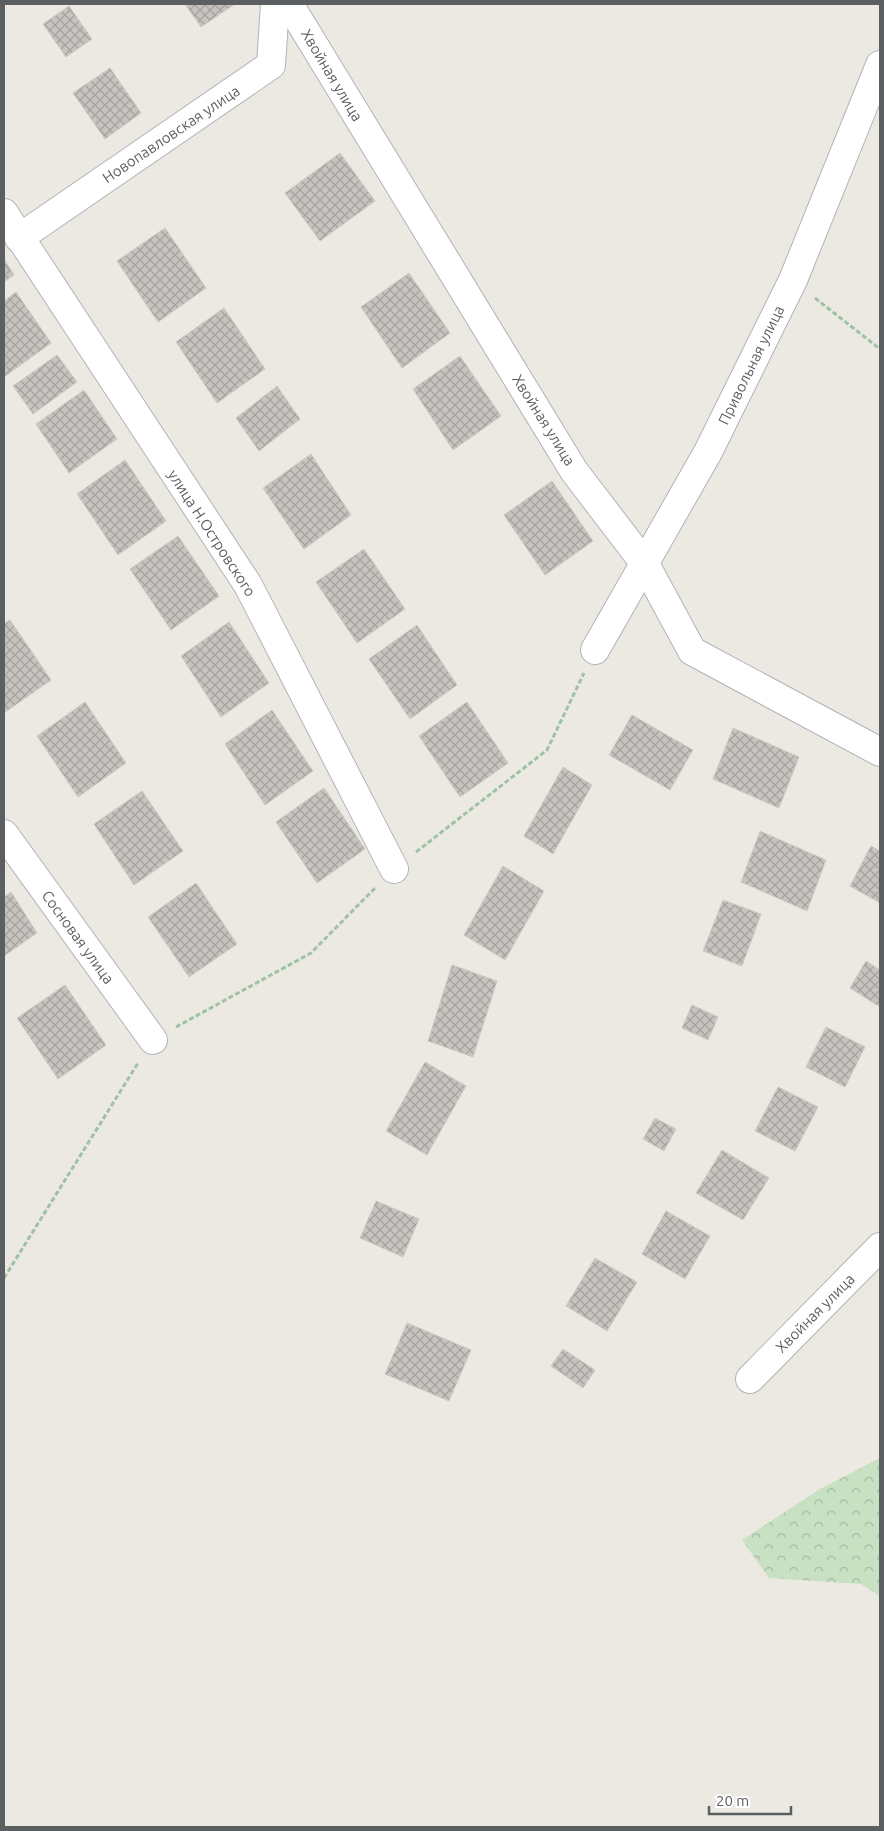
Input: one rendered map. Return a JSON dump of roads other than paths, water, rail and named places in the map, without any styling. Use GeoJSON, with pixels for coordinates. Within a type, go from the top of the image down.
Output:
{"type":"FeatureCollection","features":[{"type":"Feature","properties":{"kind":"street","name":"Новопавловская улица"},"geometry":{"type":"LineString","coordinates":[[19,238],[272,65],[275,4]]}},
{"type":"Feature","properties":{"kind":"street","name":"Хвойная улица"},"geometry":{"type":"LineString","coordinates":[[289,4],[574,470],[645,564],[692,651],[880,752]]}},
{"type":"Feature","properties":{"kind":"street","name":"Привольная улица"},"geometry":{"type":"LineString","coordinates":[[595,650],[708,452],[793,280],[880,65]]}},
{"type":"Feature","properties":{"kind":"street","name":"улица Н.Островского"},"geometry":{"type":"LineString","coordinates":[[4,213],[248,585],[394,869]]}},
{"type":"Feature","properties":{"kind":"street","name":"Сосновая улица"},"geometry":{"type":"LineString","coordinates":[[4,834],[153,1040]]}},
{"type":"Feature","properties":{"kind":"street","name":"Хвойная улица"},"geometry":{"type":"LineString","coordinates":[[750,1379],[880,1247]]}}]}
